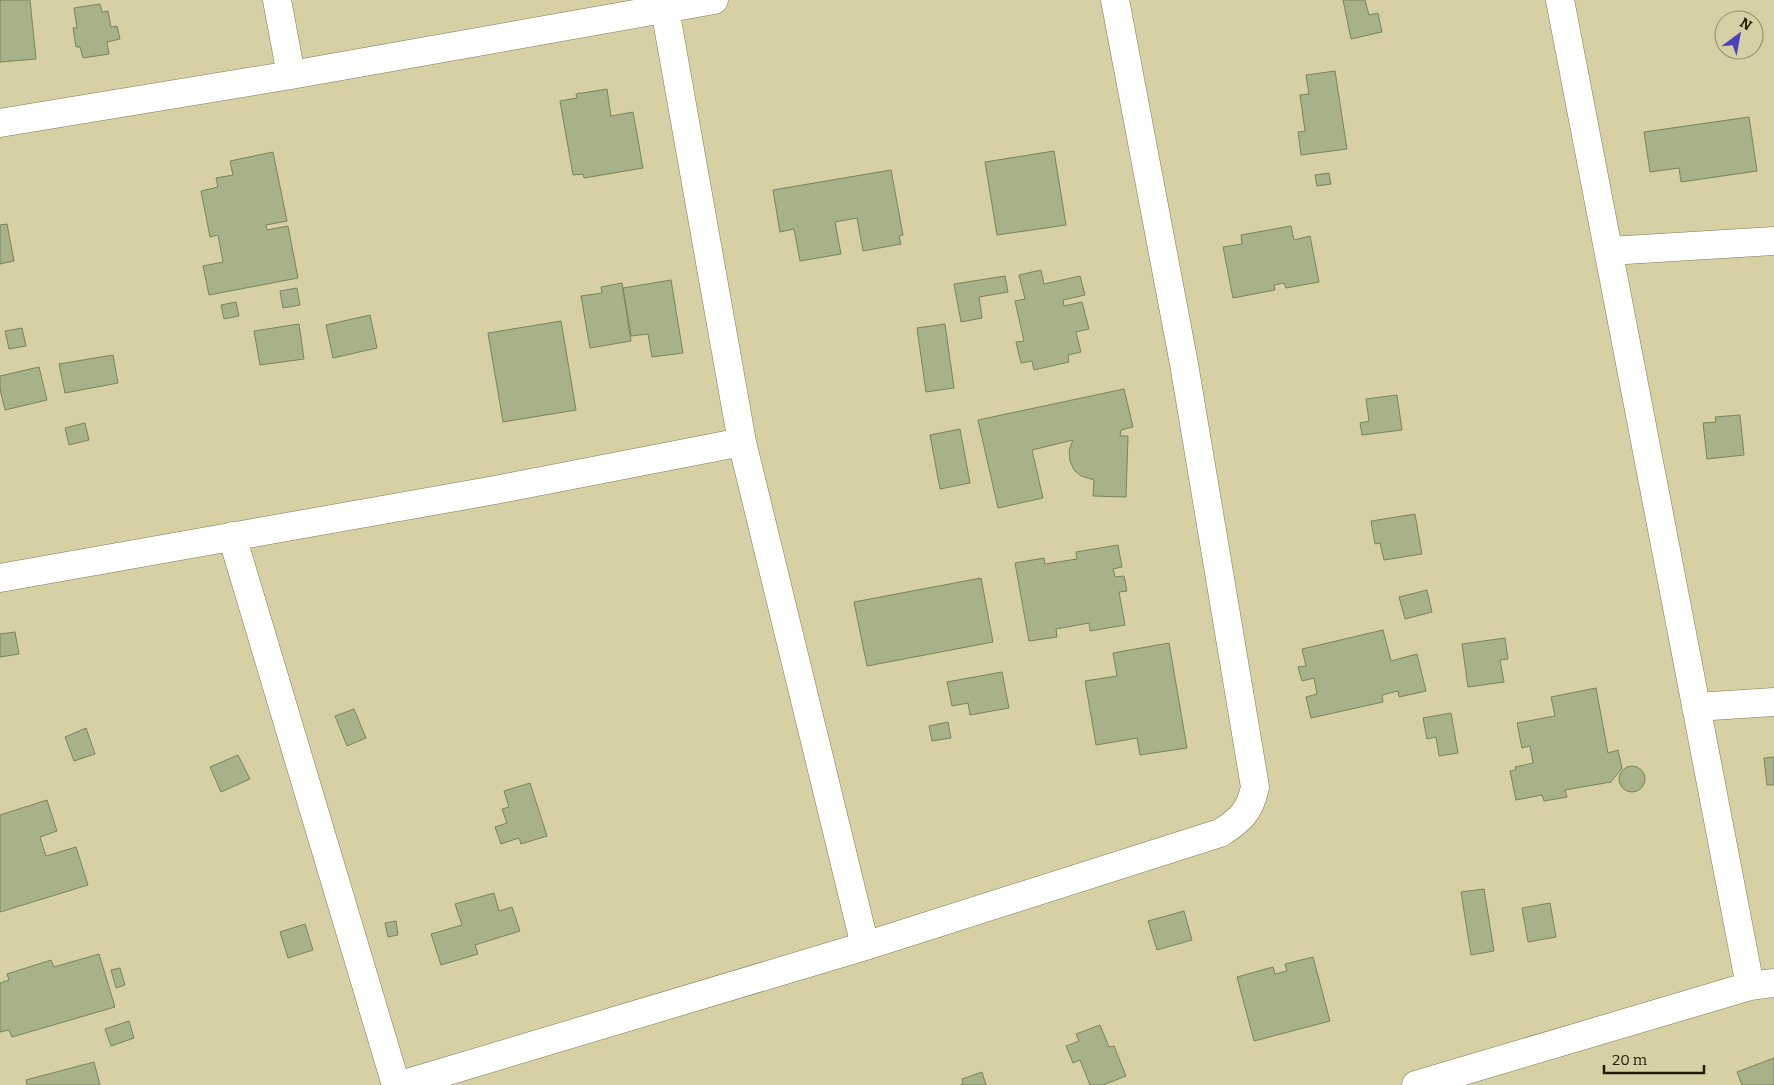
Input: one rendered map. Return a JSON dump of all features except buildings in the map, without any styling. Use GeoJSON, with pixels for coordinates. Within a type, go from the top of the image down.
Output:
{"type":"FeatureCollection","features":[{"type":"Feature","properties":{"kind":"street"},"geometry":{"type":"LineString","coordinates":[[276,0],[291,75]]}},
{"type":"Feature","properties":{"kind":"street"},"geometry":{"type":"LineString","coordinates":[[0,123],[291,75],[714,0]]}},
{"type":"Feature","properties":{"kind":"street"},"geometry":{"type":"LineString","coordinates":[[401,1085],[865,946],[1220,833],[1236,823],[1248,809],[1256,787],[1184,364],[1115,0]]}},
{"type":"Feature","properties":{"kind":"street"},"geometry":{"type":"LineString","coordinates":[[1416,1085],[1762,984],[1696,707],[1560,0]]}},
{"type":"Feature","properties":{"kind":"street"},"geometry":{"type":"LineString","coordinates":[[665,9],[742,442],[865,946]]}},
{"type":"Feature","properties":{"kind":"street"},"geometry":{"type":"LineString","coordinates":[[1608,251],[1774,240]]}},
{"type":"Feature","properties":{"kind":"street"},"geometry":{"type":"LineString","coordinates":[[0,578],[495,490],[742,442]]}},
{"type":"Feature","properties":{"kind":"street"},"geometry":{"type":"LineString","coordinates":[[232,536],[396,1085]]}},
{"type":"Feature","properties":{"kind":"street"},"geometry":{"type":"LineString","coordinates":[[1696,707],[1774,702]]}}]}
